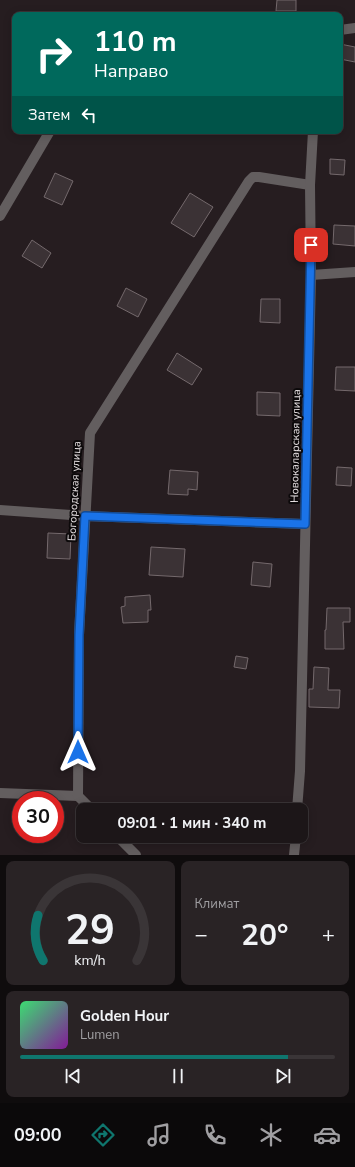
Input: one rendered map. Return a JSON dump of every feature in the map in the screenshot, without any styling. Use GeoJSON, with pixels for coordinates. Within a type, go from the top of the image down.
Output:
{"type":"FeatureCollection","features":[{"type":"Feature","properties":{"kind":"street"},"geometry":{"type":"LineString","coordinates":[[343,30],[355,28]]}},
{"type":"Feature","properties":{"kind":"street"},"geometry":{"type":"LineString","coordinates":[[0,216],[48,134]]}},
{"type":"Feature","properties":{"kind":"street","name":"Новокаларская улица"},"geometry":{"type":"LineString","coordinates":[[298,803],[300,771],[311,275],[310,185],[313,134]]}},
{"type":"Feature","properties":{"kind":"street","name":"Богородская улица"},"geometry":{"type":"LineString","coordinates":[[78,796],[79,635],[90,433],[249,181],[253,177],[259,177],[310,185]]}},
{"type":"Feature","properties":{"kind":"street"},"geometry":{"type":"LineString","coordinates":[[311,275],[355,272]]}},
{"type":"Feature","properties":{"kind":"street"},"geometry":{"type":"LineString","coordinates":[[0,510],[85,516],[305,524]]}},
{"type":"Feature","properties":{"kind":"street"},"geometry":{"type":"LineString","coordinates":[[0,793],[78,796],[85,803]]}},
{"type":"Feature","properties":{"kind":"street"},"geometry":{"type":"LineString","coordinates":[[124,843],[136,855]]}},
{"type":"Feature","properties":{"kind":"street"},"geometry":{"type":"LineString","coordinates":[[294,855],[295,843]]}},
{"type":"Feature","properties":{"kind":"building"},"geometry":{"type":"Polygon","coordinates":[[[277,0],[296,0],[296,11],[276,11],[277,0]]]}},
{"type":"Feature","properties":{"kind":"building"},"geometry":{"type":"Polygon","coordinates":[[[343,45],[355,47],[355,62],[343,60],[343,45]]]}},
{"type":"Feature","properties":{"kind":"building"},"geometry":{"type":"Polygon","coordinates":[[[330,159],[345,160],[344,175],[330,174],[330,159]]]}},
{"type":"Feature","properties":{"kind":"building"},"geometry":{"type":"Polygon","coordinates":[[[55,173],[73,181],[62,205],[44,197],[55,173]]]}},
{"type":"Feature","properties":{"kind":"building"},"geometry":{"type":"Polygon","coordinates":[[[190,193],[213,207],[194,237],[171,223],[190,193]]]}},
{"type":"Feature","properties":{"kind":"building"},"geometry":{"type":"Polygon","coordinates":[[[334,225],[355,226],[355,246],[333,244],[334,225]]]}},
{"type":"Feature","properties":{"kind":"building"},"geometry":{"type":"Polygon","coordinates":[[[32,240],[51,253],[42,268],[22,256],[32,240]]]}},
{"type":"Feature","properties":{"kind":"building"},"geometry":{"type":"Polygon","coordinates":[[[126,288],[147,299],[138,317],[117,306],[126,288]]]}},
{"type":"Feature","properties":{"kind":"building"},"geometry":{"type":"Polygon","coordinates":[[[261,299],[280,299],[280,323],[260,322],[261,299]]]}},
{"type":"Feature","properties":{"kind":"building"},"geometry":{"type":"Polygon","coordinates":[[[177,353],[202,369],[192,385],[167,370],[177,353]]]}},
{"type":"Feature","properties":{"kind":"building"},"geometry":{"type":"Polygon","coordinates":[[[336,367],[355,367],[355,391],[335,390],[336,367]]]}},
{"type":"Feature","properties":{"kind":"building"},"geometry":{"type":"Polygon","coordinates":[[[257,392],[280,393],[280,416],[257,415],[257,392]]]}},
{"type":"Feature","properties":{"kind":"building"},"geometry":{"type":"Polygon","coordinates":[[[337,467],[352,468],[351,486],[336,485],[337,467]]]}},
{"type":"Feature","properties":{"kind":"building"},"geometry":{"type":"Polygon","coordinates":[[[170,470],[198,472],[197,490],[188,489],[188,495],[168,494],[170,470]]]}},
{"type":"Feature","properties":{"kind":"building"},"geometry":{"type":"Polygon","coordinates":[[[48,533],[71,534],[70,559],[47,558],[48,533]]]}},
{"type":"Feature","properties":{"kind":"building"},"geometry":{"type":"Polygon","coordinates":[[[151,547],[185,549],[183,577],[149,575],[151,547]]]}},
{"type":"Feature","properties":{"kind":"building"},"geometry":{"type":"Polygon","coordinates":[[[253,562],[272,564],[270,587],[251,585],[253,562]]]}},
{"type":"Feature","properties":{"kind":"building"},"geometry":{"type":"Polygon","coordinates":[[[150,595],[151,610],[148,610],[148,622],[123,623],[121,607],[125,606],[125,597],[150,595]]]}},
{"type":"Feature","properties":{"kind":"building"},"geometry":{"type":"Polygon","coordinates":[[[327,608],[350,608],[350,622],[343,622],[344,649],[325,649],[327,608]]]}},
{"type":"Feature","properties":{"kind":"building"},"geometry":{"type":"Polygon","coordinates":[[[236,656],[248,658],[246,669],[234,667],[236,656]]]}},
{"type":"Feature","properties":{"kind":"building"},"geometry":{"type":"Polygon","coordinates":[[[314,667],[329,668],[328,690],[340,690],[339,708],[309,707],[309,689],[313,689],[314,667]]]}},
{"type":"Feature","properties":{"kind":"route"},"geometry":{"type":"LineString","coordinates":[[78,752],[79,635],[85,516],[305,524],[311,245]]}}]}
